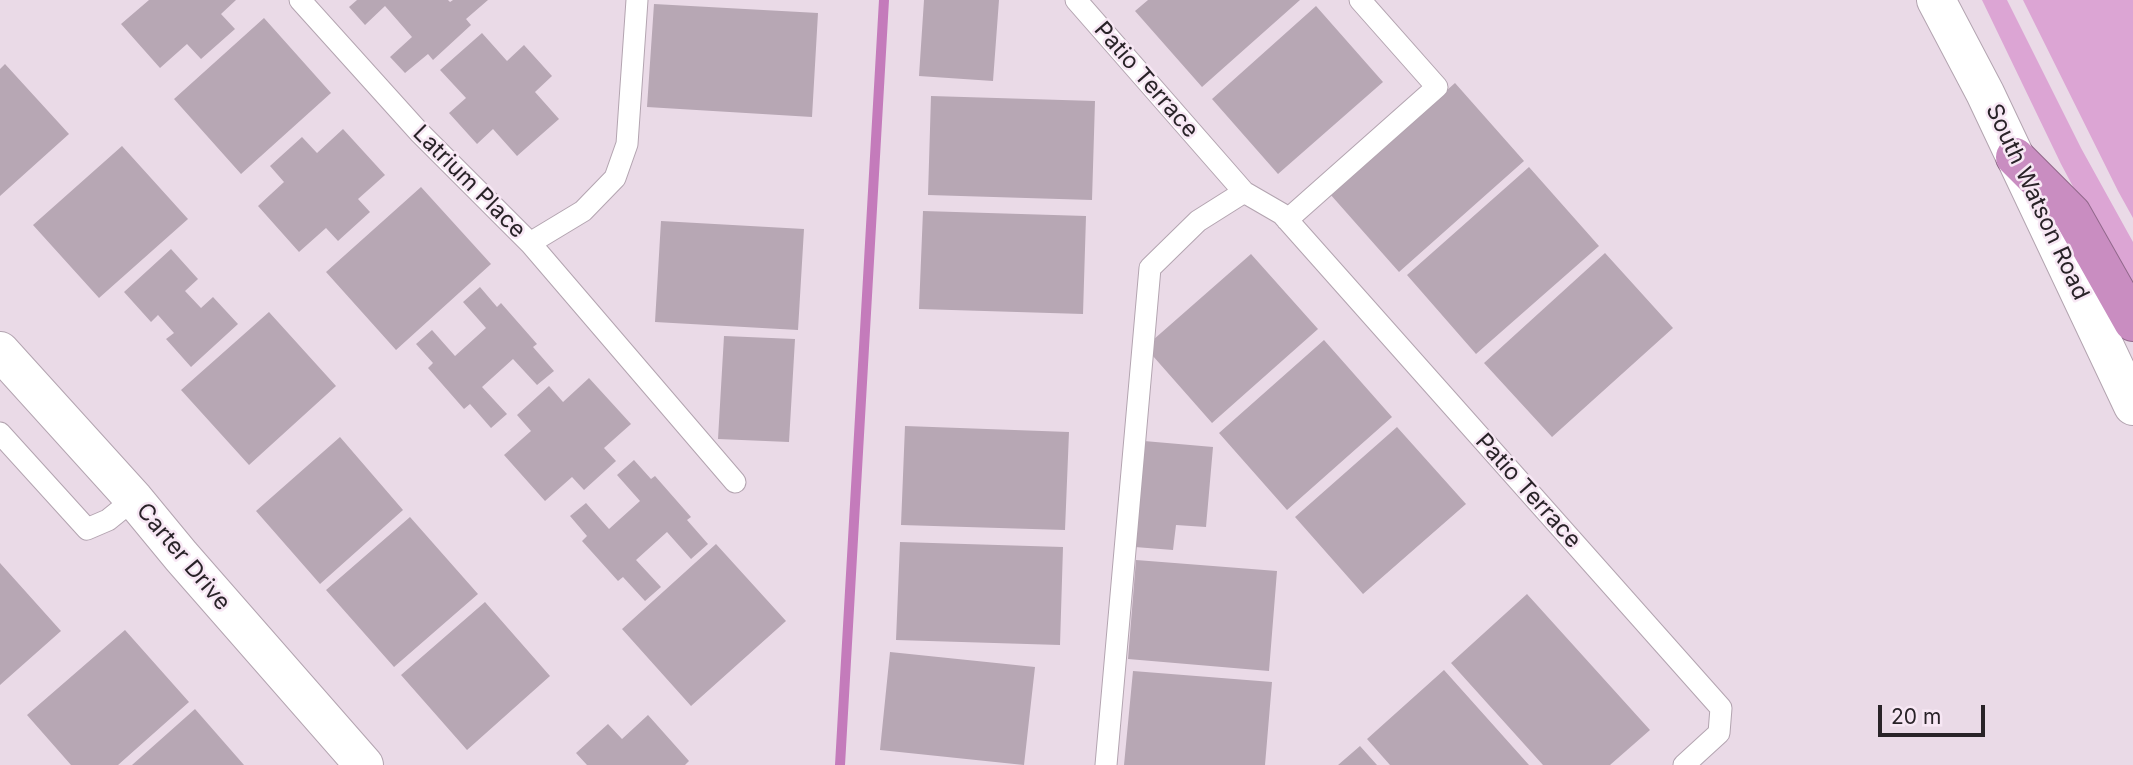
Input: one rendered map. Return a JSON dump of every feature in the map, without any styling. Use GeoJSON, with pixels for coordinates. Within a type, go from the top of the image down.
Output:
{"type":"FeatureCollection","features":[{"type":"Feature","properties":{"kind":"highway"},"geometry":{"type":"LineString","coordinates":[[2015,157],[2071,214],[2133,321]]}},
{"type":"Feature","properties":{"kind":"street","name":"South Watson Road"},"geometry":{"type":"LineString","coordinates":[[1936,0],[1985,93],[2133,406]]}},
{"type":"Feature","properties":{"kind":"street","name":"Carter Drive"},"geometry":{"type":"LineString","coordinates":[[0,351],[134,499],[364,765]]}},
{"type":"Feature","properties":{"kind":"lane","name":"Latrium Place"},"geometry":{"type":"LineString","coordinates":[[299,0],[428,141],[530,243],[583,211],[615,178],[627,144],[637,0]]}},
{"type":"Feature","properties":{"kind":"lane","name":"Patio Terrace"},"geometry":{"type":"LineString","coordinates":[[1076,0],[1244,192],[1265,203],[1287,220],[1721,708],[1719,733],[1684,765]]}},
{"type":"Feature","properties":{"kind":"lane"},"geometry":{"type":"LineString","coordinates":[[1287,220],[1437,87],[1360,0]]}},
{"type":"Feature","properties":{"kind":"lane"},"geometry":{"type":"LineString","coordinates":[[1107,765],[1150,268],[1198,221],[1244,192]]}},
{"type":"Feature","properties":{"kind":"lane"},"geometry":{"type":"LineString","coordinates":[[530,243],[735,482]]}},
{"type":"Feature","properties":{"kind":"lane"},"geometry":{"type":"LineString","coordinates":[[0,433],[87,529],[108,520],[134,499]]}},
{"type":"Feature","properties":{"kind":"shaded area"},"geometry":{"type":"Polygon","coordinates":[[[1982,0],[2007,0],[2081,148],[2133,242],[2133,288],[2103,243],[2061,164],[1982,0]]]}},
{"type":"Feature","properties":{"kind":"shaded area"},"geometry":{"type":"Polygon","coordinates":[[[2023,0],[2133,0],[2133,218],[2118,191],[2023,0]]]}},
{"type":"Feature","properties":{"kind":"building"},"geometry":{"type":"Polygon","coordinates":[[[149,0],[236,0],[221,14],[235,29],[201,59],[187,44],[160,68],[121,24],[149,0]]]}},
{"type":"Feature","properties":{"kind":"building"},"geometry":{"type":"Polygon","coordinates":[[[357,0],[488,0],[466,19],[471,25],[433,60],[428,54],[405,73],[390,57],[412,37],[385,6],[365,25],[349,7],[357,0]]]}},
{"type":"Feature","properties":{"kind":"building"},"geometry":{"type":"Polygon","coordinates":[[[924,0],[999,0],[993,81],[919,76],[924,0]]]}},
{"type":"Feature","properties":{"kind":"building"},"geometry":{"type":"Polygon","coordinates":[[[1148,0],[1300,0],[1202,87],[1135,11],[1148,0]]]}},
{"type":"Feature","properties":{"kind":"building"},"geometry":{"type":"Polygon","coordinates":[[[654,4],[818,13],[812,117],[647,107],[654,4]]]}},
{"type":"Feature","properties":{"kind":"building"},"geometry":{"type":"Polygon","coordinates":[[[1316,6],[1383,82],[1278,174],[1212,99],[1316,6]]]}},
{"type":"Feature","properties":{"kind":"building"},"geometry":{"type":"Polygon","coordinates":[[[264,18],[331,93],[241,174],[174,99],[264,18]]]}},
{"type":"Feature","properties":{"kind":"building"},"geometry":{"type":"Polygon","coordinates":[[[482,33],[507,61],[524,45],[552,76],[535,92],[559,119],[517,156],[493,129],[477,144],[449,113],[466,98],[440,70],[482,33]]]}},
{"type":"Feature","properties":{"kind":"building"},"geometry":{"type":"Polygon","coordinates":[[[5,64],[69,134],[0,196],[0,69],[5,64]]]}},
{"type":"Feature","properties":{"kind":"building"},"geometry":{"type":"Polygon","coordinates":[[[1455,83],[1524,161],[1399,272],[1330,194],[1455,83]]]}},
{"type":"Feature","properties":{"kind":"building"},"geometry":{"type":"Polygon","coordinates":[[[931,96],[1095,101],[1092,200],[928,195],[931,96]]]}},
{"type":"Feature","properties":{"kind":"building"},"geometry":{"type":"Polygon","coordinates":[[[343,129],[385,175],[358,199],[370,212],[338,241],[326,228],[299,252],[258,206],[284,182],[270,166],[302,137],[317,153],[343,129]]]}},
{"type":"Feature","properties":{"kind":"building"},"geometry":{"type":"Polygon","coordinates":[[[122,146],[188,219],[99,298],[33,225],[122,146]]]}},
{"type":"Feature","properties":{"kind":"building"},"geometry":{"type":"Polygon","coordinates":[[[1529,167],[1599,246],[1476,354],[1407,275],[1529,167]]]}},
{"type":"Feature","properties":{"kind":"building"},"geometry":{"type":"Polygon","coordinates":[[[421,187],[491,264],[396,350],[326,272],[421,187]]]}},
{"type":"Feature","properties":{"kind":"building"},"geometry":{"type":"Polygon","coordinates":[[[923,211],[1086,216],[1083,314],[919,309],[923,211]]]}},
{"type":"Feature","properties":{"kind":"building"},"geometry":{"type":"Polygon","coordinates":[[[661,221],[804,229],[798,330],[655,322],[661,221]]]}},
{"type":"Feature","properties":{"kind":"building"},"geometry":{"type":"Polygon","coordinates":[[[171,249],[198,279],[185,291],[201,308],[213,297],[238,324],[191,367],[166,339],[174,333],[158,315],[151,322],[124,292],[171,249]]]}},
{"type":"Feature","properties":{"kind":"building"},"geometry":{"type":"Polygon","coordinates":[[[1605,253],[1673,328],[1552,437],[1484,363],[1605,253]]]}},
{"type":"Feature","properties":{"kind":"building"},"geometry":{"type":"Polygon","coordinates":[[[1251,254],[1318,329],[1212,423],[1145,347],[1251,254]]]}},
{"type":"Feature","properties":{"kind":"building"},"geometry":{"type":"Polygon","coordinates":[[[480,287],[497,307],[501,303],[537,344],[533,347],[554,371],[537,385],[513,359],[482,387],[507,414],[491,428],[470,404],[464,409],[428,368],[433,363],[416,344],[432,330],[455,356],[486,328],[463,302],[480,287]]]}},
{"type":"Feature","properties":{"kind":"building"},"geometry":{"type":"Polygon","coordinates":[[[269,312],[336,386],[249,465],[181,390],[269,312]]]}},
{"type":"Feature","properties":{"kind":"building"},"geometry":{"type":"Polygon","coordinates":[[[724,336],[795,339],[789,442],[718,439],[724,336]]]}},
{"type":"Feature","properties":{"kind":"building"},"geometry":{"type":"Polygon","coordinates":[[[1324,340],[1392,417],[1287,510],[1219,433],[1324,340]]]}},
{"type":"Feature","properties":{"kind":"building"},"geometry":{"type":"Polygon","coordinates":[[[589,378],[631,424],[604,448],[616,461],[584,490],[572,477],[545,501],[504,455],[531,431],[517,415],[549,386],[563,402],[589,378]]]}},
{"type":"Feature","properties":{"kind":"building"},"geometry":{"type":"Polygon","coordinates":[[[905,426],[1069,432],[1065,530],[901,525],[905,426]]]}},
{"type":"Feature","properties":{"kind":"building"},"geometry":{"type":"Polygon","coordinates":[[[1397,427],[1466,504],[1363,594],[1295,517],[1397,427]]]}},
{"type":"Feature","properties":{"kind":"building"},"geometry":{"type":"Polygon","coordinates":[[[340,437],[403,510],[320,584],[256,511],[340,437]]]}},
{"type":"Feature","properties":{"kind":"building"},"geometry":{"type":"Polygon","coordinates":[[[1144,441],[1213,447],[1206,527],[1176,525],[1173,550],[1135,547],[1144,441]]]}},
{"type":"Feature","properties":{"kind":"building"},"geometry":{"type":"Polygon","coordinates":[[[634,460],[651,479],[655,476],[691,517],[687,520],[708,544],[691,559],[667,532],[636,560],[661,587],[645,601],[623,577],[618,581],[582,541],[587,536],[570,516],[586,503],[609,529],[640,501],[617,475],[634,460]]]}},
{"type":"Feature","properties":{"kind":"building"},"geometry":{"type":"Polygon","coordinates":[[[410,517],[478,594],[394,667],[326,590],[410,517]]]}},
{"type":"Feature","properties":{"kind":"building"},"geometry":{"type":"Polygon","coordinates":[[[900,542],[1063,547],[1060,645],[896,640],[900,542]]]}},
{"type":"Feature","properties":{"kind":"building"},"geometry":{"type":"Polygon","coordinates":[[[716,544],[786,621],[691,706],[622,629],[716,544]]]}},
{"type":"Feature","properties":{"kind":"building"},"geometry":{"type":"Polygon","coordinates":[[[1136,560],[1277,571],[1269,671],[1128,659],[1136,560]]]}},
{"type":"Feature","properties":{"kind":"building"},"geometry":{"type":"Polygon","coordinates":[[[0,563],[61,631],[0,685],[0,563]]]}},
{"type":"Feature","properties":{"kind":"building"},"geometry":{"type":"Polygon","coordinates":[[[1527,594],[1650,730],[1610,765],[1543,765],[1451,663],[1527,594]]]}},
{"type":"Feature","properties":{"kind":"building"},"geometry":{"type":"Polygon","coordinates":[[[485,602],[550,676],[467,750],[401,675],[485,602]]]}},
{"type":"Feature","properties":{"kind":"building"},"geometry":{"type":"Polygon","coordinates":[[[125,630],[189,702],[118,765],[71,765],[27,715],[125,630]]]}},
{"type":"Feature","properties":{"kind":"building"},"geometry":{"type":"Polygon","coordinates":[[[890,652],[1035,667],[1024,765],[880,750],[890,652]]]}},
{"type":"Feature","properties":{"kind":"building"},"geometry":{"type":"Polygon","coordinates":[[[1444,670],[1529,765],[1390,765],[1367,739],[1444,670]]]}},
{"type":"Feature","properties":{"kind":"building"},"geometry":{"type":"Polygon","coordinates":[[[1133,671],[1272,682],[1265,765],[1124,765],[1133,671]]]}},
{"type":"Feature","properties":{"kind":"building"},"geometry":{"type":"Polygon","coordinates":[[[195,709],[244,765],[132,765],[195,709]]]}},
{"type":"Feature","properties":{"kind":"building"},"geometry":{"type":"Polygon","coordinates":[[[648,715],[689,761],[685,765],[587,765],[576,753],[608,724],[622,739],[648,715]]]}},
{"type":"Feature","properties":{"kind":"building"},"geometry":{"type":"Polygon","coordinates":[[[1360,746],[1377,765],[1338,765],[1360,746]]]}},
{"type":"Feature","properties":{"kind":"waterway"},"geometry":{"type":"LineString","coordinates":[[840,765],[884,0]]}}]}
